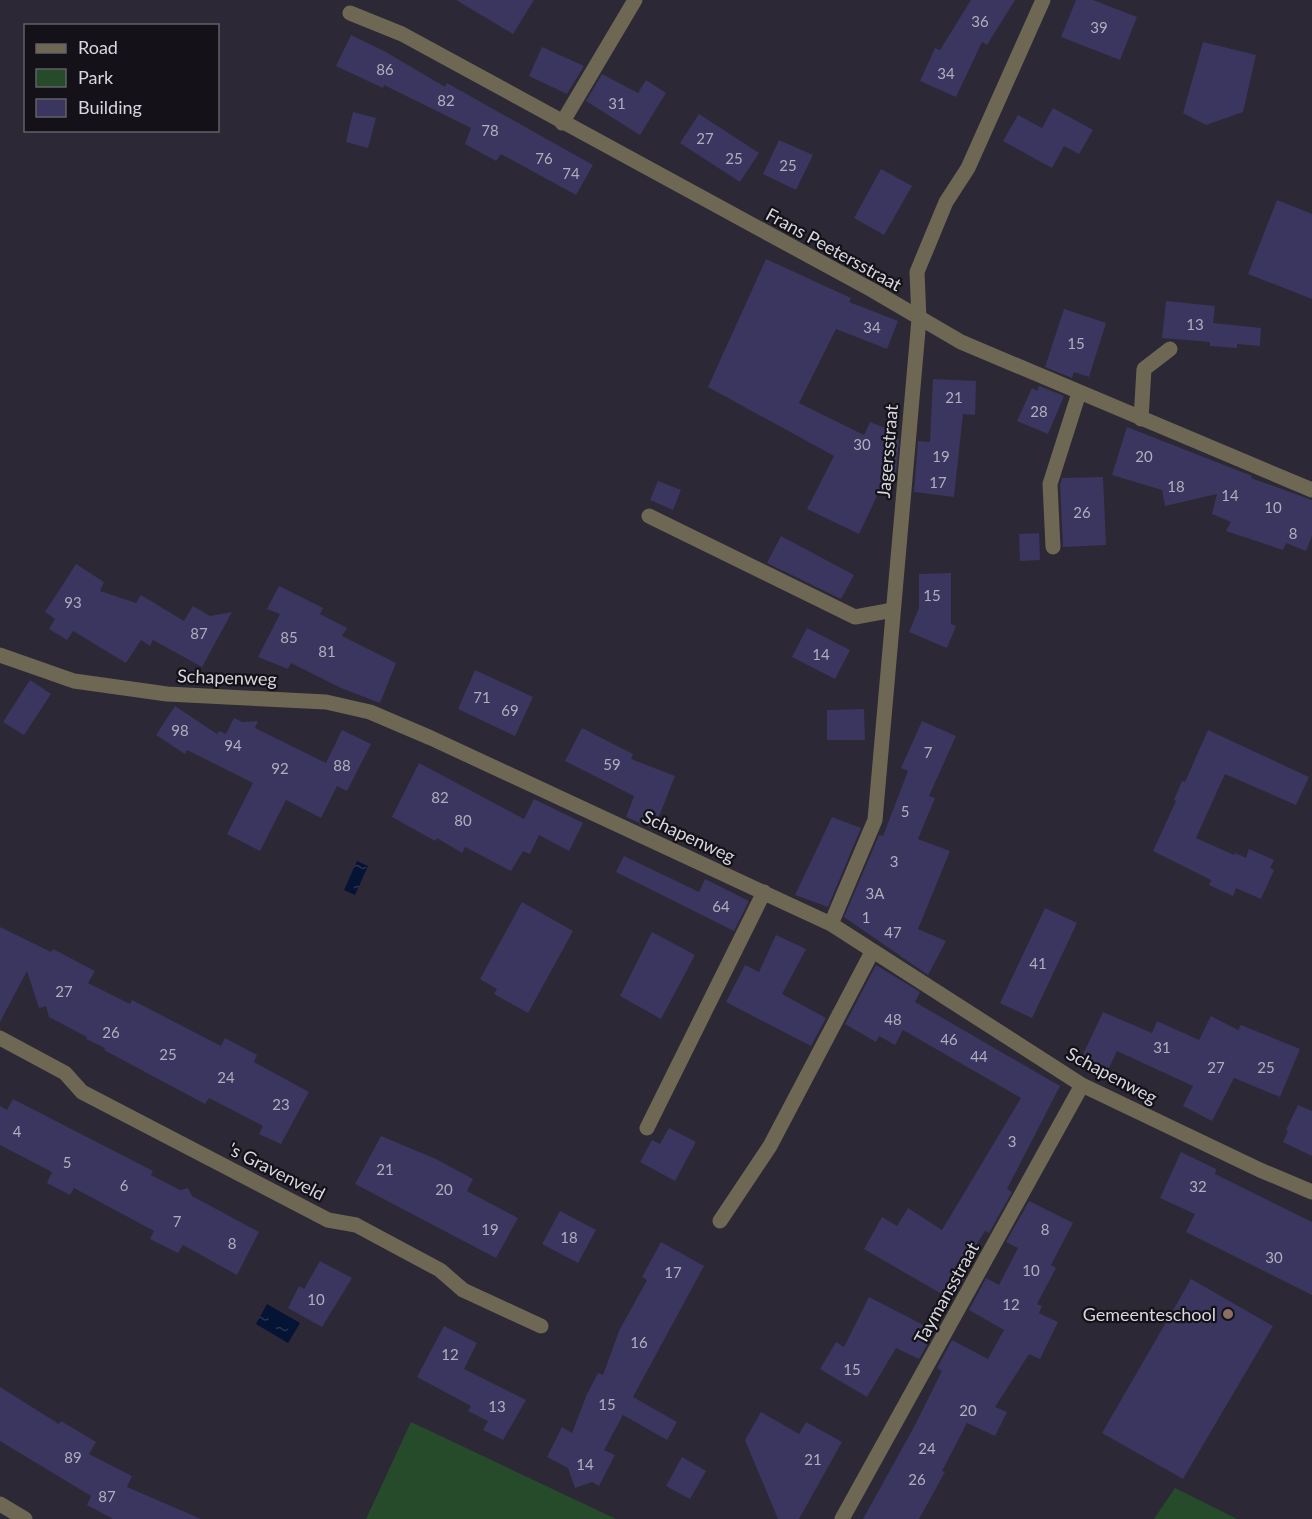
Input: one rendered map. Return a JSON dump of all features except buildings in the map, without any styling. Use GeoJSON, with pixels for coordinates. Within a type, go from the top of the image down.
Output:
{"type":"FeatureCollection","features":[{"type":"Feature","properties":{"kind":"street"},"geometry":{"type":"LineString","coordinates":[[562,123],[634,0]]}},
{"type":"Feature","properties":{"kind":"street","name":"Jagersstraat"},"geometry":{"type":"LineString","coordinates":[[831,924],[875,820],[919,319],[917,272],[946,202],[968,168],[1043,0]]}},
{"type":"Feature","properties":{"kind":"street","name":"Frans Peetersstraat"},"geometry":{"type":"LineString","coordinates":[[351,13],[402,34],[872,290],[961,342],[1312,490]]}},
{"type":"Feature","properties":{"kind":"street"},"geometry":{"type":"LineString","coordinates":[[1141,419],[1144,369],[1170,349]]}},
{"type":"Feature","properties":{"kind":"street"},"geometry":{"type":"LineString","coordinates":[[1053,547],[1050,484],[1079,393]]}},
{"type":"Feature","properties":{"kind":"street"},"geometry":{"type":"LineString","coordinates":[[649,516],[855,617],[892,610]]}},
{"type":"Feature","properties":{"kind":"street","name":"Schapenweg"},"geometry":{"type":"LineString","coordinates":[[0,655],[74,681],[167,694],[305,699],[370,712],[431,738],[831,924],[1082,1085],[1260,1170],[1312,1192]]}},
{"type":"Feature","properties":{"kind":"street"},"geometry":{"type":"LineString","coordinates":[[647,1128],[764,892]]}},
{"type":"Feature","properties":{"kind":"street"},"geometry":{"type":"LineString","coordinates":[[720,1221],[770,1146],[872,951]]}},
{"type":"Feature","properties":{"kind":"street","name":"'s Gravenveld"},"geometry":{"type":"LineString","coordinates":[[0,1038],[65,1073],[82,1092],[328,1220],[356,1225],[440,1270],[463,1290],[541,1326]]}},
{"type":"Feature","properties":{"kind":"street","name":"Taymansstraat"},"geometry":{"type":"LineString","coordinates":[[842,1519],[1082,1085]]}},
{"type":"Feature","properties":{"kind":"street"},"geometry":{"type":"LineString","coordinates":[[0,1504],[25,1519]]}},
{"type":"Feature","properties":{"kind":"green space"},"geometry":{"type":"Polygon","coordinates":[[[411,1422],[616,1519],[366,1519],[411,1422]]]}},
{"type":"Feature","properties":{"kind":"green space"},"geometry":{"type":"Polygon","coordinates":[[[1175,1488],[1237,1519],[1154,1519],[1175,1488]]]}},
{"type":"Feature","properties":{"kind":"water"},"geometry":{"type":"Polygon","coordinates":[[[357,861],[368,866],[355,895],[344,890],[357,861]]]}},
{"type":"Feature","properties":{"kind":"water"},"geometry":{"type":"Polygon","coordinates":[[[267,1304],[300,1323],[288,1343],[256,1324],[267,1304]]]}},
{"type":"Feature","properties":{"kind":"place","name":"Gemeenteschool"},"geometry":{"type":"Point","coordinates":[1228,1314]}}]}
